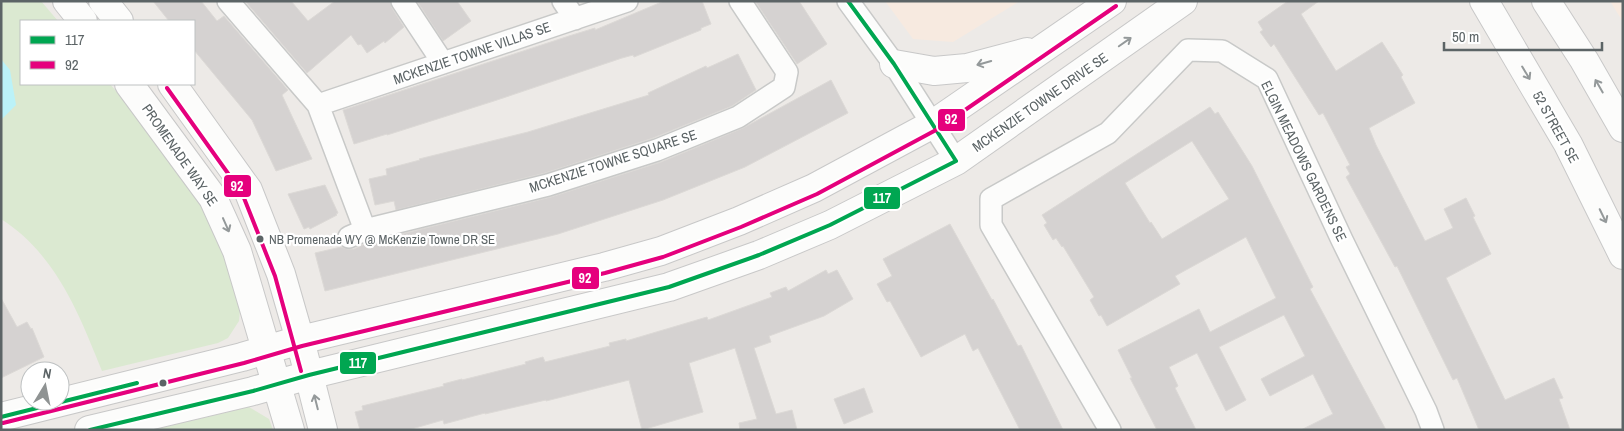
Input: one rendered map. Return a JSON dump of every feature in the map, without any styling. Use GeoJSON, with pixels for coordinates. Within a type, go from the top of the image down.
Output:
{"type":"FeatureCollection","features":[{"type":"Feature","properties":{"kind":"street"},"geometry":{"type":"LineString","coordinates":[[67,1],[82,20]]}},
{"type":"Feature","properties":{"kind":"street"},"geometry":{"type":"LineString","coordinates":[[103,1],[119,20]]}},
{"type":"Feature","properties":{"kind":"street","name":"MCKENZIE TOWNE SQUARE SE"},"geometry":{"type":"LineString","coordinates":[[228,1],[318,105],[357,234],[548,185],[657,150],[738,117],[784,88],[787,72],[740,1]]}},
{"type":"Feature","properties":{"kind":"street"},"geometry":{"type":"LineString","coordinates":[[402,1],[443,63]]}},
{"type":"Feature","properties":{"kind":"street"},"geometry":{"type":"LineString","coordinates":[[563,1],[574,19]]}},
{"type":"Feature","properties":{"kind":"street","name":"MCKENZIE TOWNE VILLAS SE"},"geometry":{"type":"LineString","coordinates":[[318,105],[627,1]]}},
{"type":"Feature","properties":{"kind":"street"},"geometry":{"type":"LineString","coordinates":[[848,1],[894,64],[956,161]]}},
{"type":"Feature","properties":{"kind":"street"},"geometry":{"type":"LineString","coordinates":[[1,417],[300,340],[604,268],[661,251],[814,188],[932,124],[1112,1]]}},
{"type":"Feature","properties":{"kind":"street","name":"MCKENZIE TOWNE DRIVE SE"},"geometry":{"type":"LineString","coordinates":[[89,430],[669,287],[759,255],[830,225],[956,161],[1183,1]]}},
{"type":"Feature","properties":{"kind":"street","name":"52 STREET SE"},"geometry":{"type":"LineString","coordinates":[[1484,1],[1568,144],[1623,255]]}},
{"type":"Feature","properties":{"kind":"street"},"geometry":{"type":"LineString","coordinates":[[1549,4],[1623,128]]}},
{"type":"Feature","properties":{"kind":"street"},"geometry":{"type":"LineString","coordinates":[[894,64],[934,71],[967,68],[1048,46]]}},
{"type":"Feature","properties":{"kind":"street","name":"ELGIN MEADOWS GARDENS SE"},"geometry":{"type":"LineString","coordinates":[[1110,430],[991,225],[991,198],[1108,133],[1188,50],[1222,51],[1266,79],[1426,411],[1433,430]]}},
{"type":"Feature","properties":{"kind":"street","name":"PROMENADE WAY SE"},"geometry":{"type":"LineString","coordinates":[[130,85],[213,198],[238,251],[290,430]]}},
{"type":"Feature","properties":{"kind":"street"},"geometry":{"type":"LineString","coordinates":[[173,85],[248,190],[281,274],[323,430]]}},
{"type":"Feature","properties":{"kind":"shaded area"},"geometry":{"type":"Polygon","coordinates":[[[885,1],[1020,1],[953,42],[913,39],[885,1]]]}},
{"type":"Feature","properties":{"kind":"shaded area"},"geometry":{"type":"Polygon","coordinates":[[[1610,1],[1623,1],[1623,22],[1610,1]]]}},
{"type":"Feature","properties":{"kind":"green space"},"geometry":{"type":"Polygon","coordinates":[[[1,1],[41,1],[57,20],[20,20],[20,85],[111,85],[180,166],[209,217],[235,287],[240,310],[239,321],[228,338],[218,343],[102,371],[74,307],[51,267],[20,233],[1,219],[1,1]]]}},
{"type":"Feature","properties":{"kind":"green space"},"geometry":{"type":"Polygon","coordinates":[[[249,407],[269,419],[273,430],[152,430],[249,407]]]}},
{"type":"Feature","properties":{"kind":"water"},"geometry":{"type":"Polygon","coordinates":[[[1,59],[10,70],[16,105],[1,120],[1,59]]]}},
{"type":"Feature","properties":{"kind":"building"},"geometry":{"type":"Polygon","coordinates":[[[153,1],[201,1],[217,21],[224,16],[288,90],[282,95],[312,159],[276,171],[252,120],[195,51],[195,20],[168,20],[153,1]]]}},
{"type":"Feature","properties":{"kind":"building"},"geometry":{"type":"Polygon","coordinates":[[[245,1],[291,1],[308,21],[335,1],[390,1],[392,8],[404,27],[385,43],[384,41],[367,53],[351,35],[307,73],[245,1]]]}},
{"type":"Feature","properties":{"kind":"building"},"geometry":{"type":"Polygon","coordinates":[[[417,1],[457,1],[471,21],[443,41],[417,1]]]}},
{"type":"Feature","properties":{"kind":"building"},"geometry":{"type":"Polygon","coordinates":[[[664,1],[702,1],[711,24],[701,28],[701,30],[634,57],[633,55],[622,58],[497,100],[354,144],[343,110],[569,36],[595,28],[595,30],[664,1]]]}},
{"type":"Feature","properties":{"kind":"building"},"geometry":{"type":"Polygon","coordinates":[[[755,1],[799,1],[827,44],[797,64],[755,1]]]}},
{"type":"Feature","properties":{"kind":"building"},"geometry":{"type":"Polygon","coordinates":[[[1288,1],[1319,1],[1301,14],[1336,71],[1382,42],[1403,75],[1401,77],[1415,103],[1369,128],[1376,145],[1425,241],[1453,228],[1444,209],[1466,198],[1491,254],[1446,278],[1505,400],[1554,378],[1563,398],[1559,399],[1570,430],[1479,430],[1457,378],[1453,380],[1397,266],[1395,267],[1346,177],[1350,174],[1346,167],[1350,165],[1323,113],[1319,115],[1274,44],[1271,47],[1260,32],[1263,30],[1258,22],[1288,1]]]}},
{"type":"Feature","properties":{"kind":"building"},"geometry":{"type":"Polygon","coordinates":[[[738,54],[756,90],[732,106],[653,138],[545,173],[396,210],[394,201],[375,205],[369,179],[387,175],[386,169],[528,132],[649,95],[648,93],[706,66],[707,68],[738,54]]]}},
{"type":"Feature","properties":{"kind":"building"},"geometry":{"type":"Polygon","coordinates":[[[831,80],[848,113],[745,167],[663,200],[558,234],[325,291],[315,253],[341,247],[354,249],[369,242],[551,197],[661,162],[743,128],[831,80]]]}},
{"type":"Feature","properties":{"kind":"building"},"geometry":{"type":"Polygon","coordinates":[[[1210,107],[1215,114],[1218,112],[1252,166],[1313,287],[1310,289],[1386,430],[1301,430],[1333,414],[1313,374],[1270,396],[1261,379],[1305,356],[1284,315],[1219,347],[1246,400],[1226,411],[1197,353],[1169,367],[1178,386],[1175,388],[1196,430],[1157,430],[1118,350],[1199,309],[1210,332],[1276,298],[1246,237],[1175,276],[1180,284],[1107,326],[1090,300],[1094,297],[1063,246],[1056,238],[1053,240],[1044,225],[1047,223],[1042,215],[1210,107]],[[1192,141],[1125,183],[1162,239],[1229,199],[1192,141]]]}},
{"type":"Feature","properties":{"kind":"building"},"geometry":{"type":"Polygon","coordinates":[[[325,185],[338,213],[310,229],[309,227],[304,229],[288,194],[325,185]]]}},
{"type":"Feature","properties":{"kind":"building"},"geometry":{"type":"Polygon","coordinates":[[[950,224],[1018,346],[1021,345],[1063,430],[1020,430],[978,348],[973,351],[965,334],[921,357],[890,301],[887,302],[877,284],[892,276],[883,259],[950,224]]]}},
{"type":"Feature","properties":{"kind":"building"},"geometry":{"type":"Polygon","coordinates":[[[826,270],[828,274],[837,270],[853,299],[824,316],[769,336],[771,342],[754,348],[776,414],[792,410],[797,430],[740,430],[739,423],[757,419],[735,348],[689,363],[703,412],[642,430],[629,380],[444,424],[443,420],[408,430],[360,430],[355,412],[363,410],[362,406],[526,364],[525,362],[543,357],[545,362],[610,346],[609,343],[626,339],[626,341],[707,317],[708,320],[772,297],[770,293],[786,287],[788,291],[826,270]]]}},
{"type":"Feature","properties":{"kind":"building"},"geometry":{"type":"Polygon","coordinates":[[[1,298],[17,327],[27,322],[32,328],[44,357],[36,361],[20,361],[20,369],[1,378],[1,298]]]}},
{"type":"Feature","properties":{"kind":"building"},"geometry":{"type":"Polygon","coordinates":[[[864,388],[873,412],[844,424],[834,399],[864,388]]]}},
{"type":"Feature","properties":{"kind":"transit line","name":"117"},"geometry":{"type":"LineString","coordinates":[[90,430],[669,287],[759,255],[830,225],[956,161],[894,64],[848,1]]}},
{"type":"Feature","properties":{"kind":"transit line","name":"92"},"geometry":{"type":"LineString","coordinates":[[3,423],[244,363],[302,346],[605,273],[663,257],[741,227],[817,194],[936,130],[1116,6]]}},
{"type":"Feature","properties":{"kind":"transit line","name":"92"},"geometry":{"type":"LineString","coordinates":[[167,88],[242,193],[275,276],[301,371]]}},
{"type":"Feature","properties":{"kind":"transit line","name":"117"},"geometry":{"type":"LineString","coordinates":[[1,417],[137,383]]}},
{"type":"Feature","properties":{"kind":"place","name":"NB Promenade WY @ McKenzie Towne DR SE"},"geometry":{"type":"Point","coordinates":[260,239]}}]}
